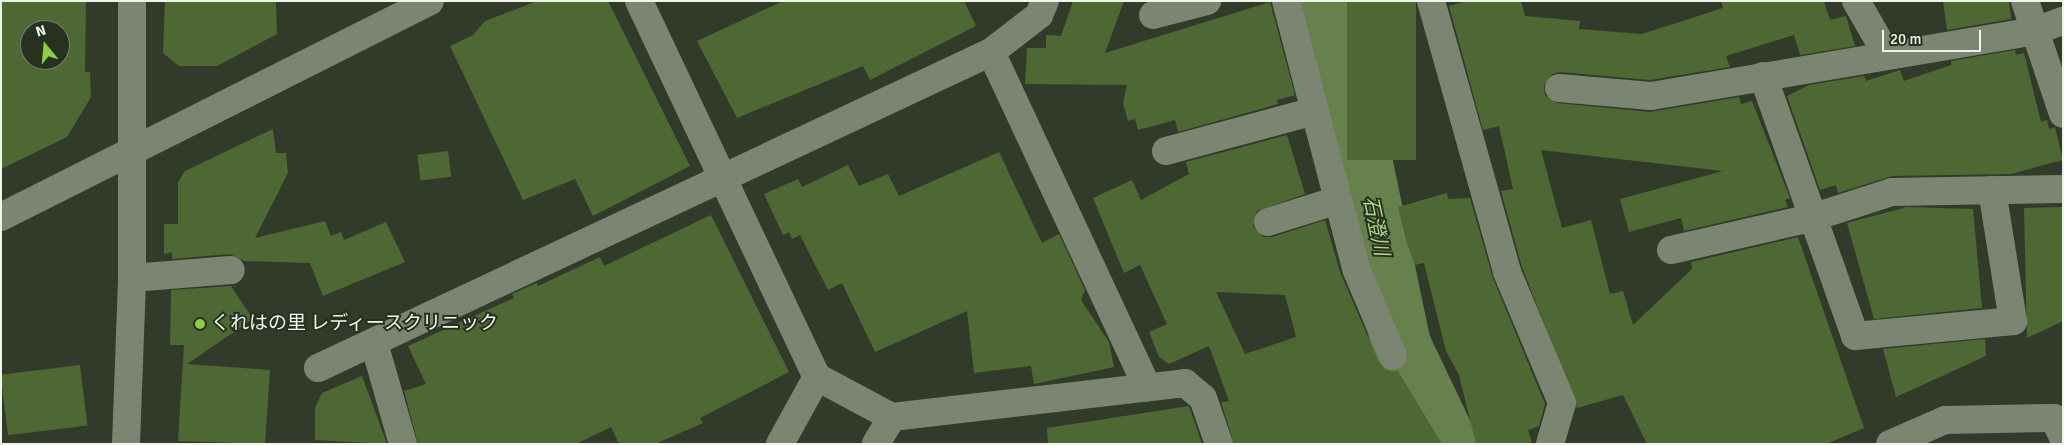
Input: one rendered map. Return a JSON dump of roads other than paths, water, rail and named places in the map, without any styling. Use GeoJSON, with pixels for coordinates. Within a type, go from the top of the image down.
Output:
{"type":"FeatureCollection","features":[{"type":"Feature","properties":{"kind":"street"},"geometry":{"type":"LineString","coordinates":[[126,444],[132,278],[132,1]]}},
{"type":"Feature","properties":{"kind":"street"},"geometry":{"type":"LineString","coordinates":[[1,217],[132,153],[430,1]]}},
{"type":"Feature","properties":{"kind":"street"},"geometry":{"type":"LineString","coordinates":[[639,1],[724,177],[817,377],[892,417],[1185,383],[1203,398],[1219,444]]}},
{"type":"Feature","properties":{"kind":"street"},"geometry":{"type":"LineString","coordinates":[[318,368],[991,52],[1039,15],[1046,1]]}},
{"type":"Feature","properties":{"kind":"street"},"geometry":{"type":"LineString","coordinates":[[1153,15],[1207,1]]}},
{"type":"Feature","properties":{"kind":"street"},"geometry":{"type":"LineString","coordinates":[[1286,1],[1357,271],[1393,356]]}},
{"type":"Feature","properties":{"kind":"street"},"geometry":{"type":"LineString","coordinates":[[1432,1],[1507,272],[1562,404],[1550,444]]}},
{"type":"Feature","properties":{"kind":"street"},"geometry":{"type":"LineString","coordinates":[[1856,1],[1886,53]]}},
{"type":"Feature","properties":{"kind":"street"},"geometry":{"type":"LineString","coordinates":[[2025,1],[2063,114]]}},
{"type":"Feature","properties":{"kind":"street"},"geometry":{"type":"LineString","coordinates":[[1559,88],[1650,96],[1886,53],[2034,31],[2063,21]]}},
{"type":"Feature","properties":{"kind":"street"},"geometry":{"type":"LineString","coordinates":[[991,52],[1147,387]]}},
{"type":"Feature","properties":{"kind":"street"},"geometry":{"type":"LineString","coordinates":[[1763,76],[1810,218],[1856,336],[2013,321],[1992,190]]}},
{"type":"Feature","properties":{"kind":"street"},"geometry":{"type":"LineString","coordinates":[[1166,151],[1314,111]]}},
{"type":"Feature","properties":{"kind":"street"},"geometry":{"type":"LineString","coordinates":[[1671,250],[1810,218],[1892,192],[2063,189]]}},
{"type":"Feature","properties":{"kind":"street"},"geometry":{"type":"LineString","coordinates":[[1268,222],[1338,200]]}},
{"type":"Feature","properties":{"kind":"street"},"geometry":{"type":"LineString","coordinates":[[132,278],[231,270]]}},
{"type":"Feature","properties":{"kind":"street"},"geometry":{"type":"LineString","coordinates":[[374,343],[402,444]]}},
{"type":"Feature","properties":{"kind":"street"},"geometry":{"type":"LineString","coordinates":[[782,443],[817,377]]}},
{"type":"Feature","properties":{"kind":"street"},"geometry":{"type":"LineString","coordinates":[[876,444],[892,417]]}},
{"type":"Feature","properties":{"kind":"street"},"geometry":{"type":"LineString","coordinates":[[1890,444],[1945,420],[2054,418],[2063,437]]}},
{"type":"Feature","properties":{"kind":"waterway","name":"石澄川"},"geometry":{"type":"LineString","coordinates":[[1321,1],[1357,136],[1401,345],[1448,444]]}},
{"type":"Feature","properties":{"kind":"place","name":"くれはの里 レディースクリニック"},"geometry":{"type":"Point","coordinates":[200,324]}}]}
